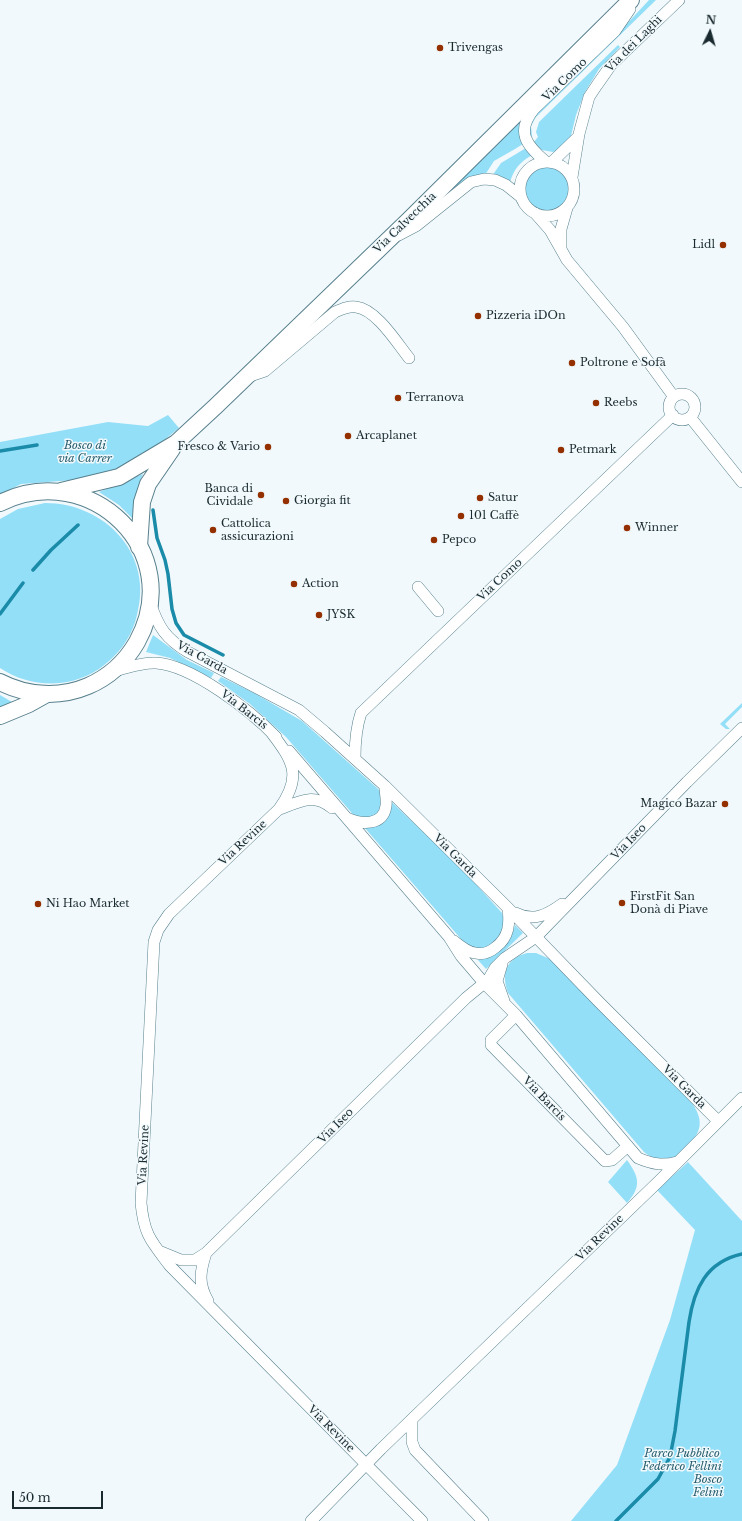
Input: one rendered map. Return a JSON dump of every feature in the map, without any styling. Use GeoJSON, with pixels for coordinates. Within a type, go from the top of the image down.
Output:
{"type":"FeatureCollection","features":[{"type":"Feature","properties":{"kind":"main road","name":"Via Calvecchia"},"geometry":{"type":"LineString","coordinates":[[139,547],[142,502],[148,484],[176,443],[510,121],[631,0]]}},
{"type":"Feature","properties":{"kind":"main road","name":"Via Calvecchia"},"geometry":{"type":"LineString","coordinates":[[61,491],[118,477],[176,443]]}},
{"type":"Feature","properties":{"kind":"main road"},"geometry":{"type":"LineString","coordinates":[[0,503],[12,497],[27,493],[61,491],[85,498],[104,507],[123,523],[139,547],[144,558],[148,574],[150,600],[147,616],[140,637],[125,659],[111,672],[97,681],[68,692],[47,694],[22,690],[0,682]]}},
{"type":"Feature","properties":{"kind":"main road"},"geometry":{"type":"LineString","coordinates":[[0,716],[30,704],[47,694]]}},
{"type":"Feature","properties":{"kind":"street","name":"Via Como"},"geometry":{"type":"LineString","coordinates":[[572,177],[564,167],[549,162],[534,152],[525,138],[524,126],[534,109],[615,31],[635,0]]}},
{"type":"Feature","properties":{"kind":"street","name":"Via dei Laghi"},"geometry":{"type":"LineString","coordinates":[[572,177],[578,137],[589,97],[604,72],[679,0]]}},
{"type":"Feature","properties":{"kind":"street"},"geometry":{"type":"LineString","coordinates":[[521,197],[520,186],[525,172],[533,166],[549,162],[578,137]]}},
{"type":"Feature","properties":{"kind":"street"},"geometry":{"type":"LineString","coordinates":[[561,250],[560,229],[567,208],[574,195],[574,184],[572,177]]}},
{"type":"Feature","properties":{"kind":"street"},"geometry":{"type":"LineString","coordinates":[[390,237],[402,235],[416,226],[471,182],[484,179],[495,180],[506,185],[521,197],[527,207],[535,213],[550,230],[567,260],[623,327],[674,397]]}},
{"type":"Feature","properties":{"kind":"street"},"geometry":{"type":"LineString","coordinates":[[535,213],[546,216],[554,215],[561,213],[567,208]]}},
{"type":"Feature","properties":{"kind":"street"},"geometry":{"type":"LineString","coordinates":[[246,377],[265,371],[335,312],[345,308],[357,307],[373,315],[409,358]]}},
{"type":"Feature","properties":{"kind":"street"},"geometry":{"type":"LineString","coordinates":[[679,394],[684,394],[692,399],[695,407],[693,414],[690,417],[683,420],[673,415],[670,405],[674,397],[679,394]]}},
{"type":"Feature","properties":{"kind":"street","name":"Via Como"},"geometry":{"type":"LineString","coordinates":[[355,758],[354,739],[361,713],[673,415]]}},
{"type":"Feature","properties":{"kind":"street"},"geometry":{"type":"LineString","coordinates":[[690,417],[742,482]]}},
{"type":"Feature","properties":{"kind":"street"},"geometry":{"type":"LineString","coordinates":[[418,587],[438,611]]}},
{"type":"Feature","properties":{"kind":"street","name":"Via Garda"},"geometry":{"type":"LineString","coordinates":[[150,600],[158,624],[165,635],[175,644],[299,710],[355,758],[508,908],[718,1121]]}},
{"type":"Feature","properties":{"kind":"street","name":"Via Barcis"},"geometry":{"type":"LineString","coordinates":[[111,672],[148,662],[172,666],[189,673],[223,694],[256,718],[271,732],[345,817],[448,937],[461,956],[484,984],[516,1015],[638,1158],[647,1162],[667,1165],[677,1162]]}},
{"type":"Feature","properties":{"kind":"street","name":"Via Iseo"},"geometry":{"type":"LineString","coordinates":[[211,1306],[204,1294],[200,1279],[201,1268],[206,1253],[466,998],[484,984],[495,968],[508,956],[536,937],[687,782],[742,728]]}},
{"type":"Feature","properties":{"kind":"street","name":"Via Revine"},"geometry":{"type":"LineString","coordinates":[[271,732],[289,756],[292,767],[293,778],[288,798],[279,809],[173,910],[163,921],[154,942],[141,1203],[144,1228],[149,1239],[170,1266],[422,1521]]}},
{"type":"Feature","properties":{"kind":"street"},"geometry":{"type":"LineString","coordinates":[[345,817],[354,821],[368,824],[376,820],[386,807],[385,786]]}},
{"type":"Feature","properties":{"kind":"street","name":"Via Revine"},"geometry":{"type":"LineString","coordinates":[[279,809],[303,800],[321,800],[345,817]]}},
{"type":"Feature","properties":{"kind":"street","name":"Via Iseo"},"geometry":{"type":"LineString","coordinates":[[508,908],[528,918],[541,916],[554,910],[584,888]]}},
{"type":"Feature","properties":{"kind":"street","name":"Via Barcis"},"geometry":{"type":"LineString","coordinates":[[448,937],[467,951],[476,954],[492,950],[504,939],[508,930],[510,919],[508,908]]}},
{"type":"Feature","properties":{"kind":"street"},"geometry":{"type":"LineString","coordinates":[[506,1005],[497,981],[499,973],[508,956],[530,947],[551,952]]}},
{"type":"Feature","properties":{"kind":"street","name":"Via Barcis"},"geometry":{"type":"LineString","coordinates":[[516,1015],[491,1040],[491,1045],[605,1161],[612,1160],[628,1146]]}},
{"type":"Feature","properties":{"kind":"street"},"geometry":{"type":"LineString","coordinates":[[718,1121],[742,1098]]}},
{"type":"Feature","properties":{"kind":"street","name":"Via Revine"},"geometry":{"type":"LineString","coordinates":[[311,1521],[412,1420],[659,1181],[718,1121]]}},
{"type":"Feature","properties":{"kind":"street"},"geometry":{"type":"LineString","coordinates":[[159,1251],[181,1260],[195,1260],[206,1253]]}},
{"type":"Feature","properties":{"kind":"street"},"geometry":{"type":"LineString","coordinates":[[412,1420],[412,1442],[415,1450],[483,1521]]}},
{"type":"Feature","properties":{"kind":"green space"},"geometry":{"type":"Polygon","coordinates":[[[649,0],[656,0],[536,117],[531,126],[532,136],[529,138],[530,121],[649,0]]]}},
{"type":"Feature","properties":{"kind":"green space"},"geometry":{"type":"Polygon","coordinates":[[[618,45],[620,47],[599,69],[585,92],[576,115],[570,140],[558,150],[553,152],[542,150],[533,143],[538,137],[536,132],[539,122],[618,45]]]}},
{"type":"Feature","properties":{"kind":"green space"},"geometry":{"type":"Polygon","coordinates":[[[521,117],[519,132],[523,144],[494,161],[485,175],[443,198],[442,196],[521,117]]]}},
{"type":"Feature","properties":{"kind":"green space"},"geometry":{"type":"Polygon","coordinates":[[[526,148],[532,155],[518,166],[513,173],[510,182],[492,176],[501,163],[526,148]]]}},
{"type":"Feature","properties":{"kind":"green space"},"geometry":{"type":"Polygon","coordinates":[[[547,167],[559,171],[565,177],[569,189],[565,201],[559,207],[547,211],[535,207],[529,201],[525,189],[529,177],[535,171],[547,167]]]}},
{"type":"Feature","properties":{"kind":"green space","name":"Bosco di via Carrer"},"geometry":{"type":"Polygon","coordinates":[[[168,415],[179,428],[158,445],[114,473],[87,479],[21,484],[0,495],[0,442],[108,422],[148,426],[168,415]]]}},
{"type":"Feature","properties":{"kind":"green space"},"geometry":{"type":"Polygon","coordinates":[[[143,474],[136,495],[132,518],[119,505],[99,492],[143,474]]]}},
{"type":"Feature","properties":{"kind":"green space"},"geometry":{"type":"Polygon","coordinates":[[[45,503],[67,505],[87,512],[105,522],[120,536],[131,553],[138,572],[140,593],[137,615],[133,628],[119,651],[93,673],[60,683],[44,683],[21,679],[0,668],[0,519],[18,509],[45,503]]]}},
{"type":"Feature","properties":{"kind":"green space"},"geometry":{"type":"Polygon","coordinates":[[[153,635],[187,660],[214,673],[211,678],[170,658],[146,652],[153,635]]]}},
{"type":"Feature","properties":{"kind":"green space"},"geometry":{"type":"Polygon","coordinates":[[[221,677],[254,693],[302,721],[377,788],[464,871],[502,913],[505,923],[503,931],[498,939],[490,946],[479,950],[470,947],[461,939],[286,737],[250,704],[218,681],[221,677]]]}},
{"type":"Feature","properties":{"kind":"green space"},"geometry":{"type":"Polygon","coordinates":[[[0,695],[12,702],[0,709],[0,695]]]}},
{"type":"Feature","properties":{"kind":"green space"},"geometry":{"type":"Polygon","coordinates":[[[742,703],[742,707],[725,724],[730,729],[726,729],[720,724],[742,703]]]}},
{"type":"Feature","properties":{"kind":"green space"},"geometry":{"type":"Polygon","coordinates":[[[515,925],[523,933],[486,969],[478,960],[492,956],[507,944],[515,925]]]}},
{"type":"Feature","properties":{"kind":"green space"},"geometry":{"type":"Polygon","coordinates":[[[527,953],[536,953],[550,959],[692,1103],[699,1116],[700,1122],[698,1132],[695,1138],[685,1149],[675,1157],[660,1160],[649,1156],[644,1152],[508,993],[505,979],[507,968],[514,959],[527,953]]]}},
{"type":"Feature","properties":{"kind":"green space"},"geometry":{"type":"Polygon","coordinates":[[[627,1160],[636,1177],[637,1186],[635,1192],[627,1203],[608,1182],[627,1160]]]}},
{"type":"Feature","properties":{"kind":"green space","name":"Parco Pubblico Federico Fellini"},"geometry":{"type":"Polygon","coordinates":[[[688,1162],[742,1221],[742,1521],[571,1521],[617,1465],[670,1320],[695,1230],[657,1190],[688,1162]]]}},
{"type":"Feature","properties":{"kind":"waterway"},"geometry":{"type":"LineString","coordinates":[[0,451],[37,445]]}},
{"type":"Feature","properties":{"kind":"waterway"},"geometry":{"type":"LineString","coordinates":[[153,510],[157,538],[165,560],[168,574],[172,609],[176,623],[184,635],[223,655]]}},
{"type":"Feature","properties":{"kind":"waterway"},"geometry":{"type":"LineString","coordinates":[[33,570],[51,550],[78,525]]}},
{"type":"Feature","properties":{"kind":"waterway"},"geometry":{"type":"LineString","coordinates":[[0,614],[23,583]]}},
{"type":"Feature","properties":{"kind":"waterway"},"geometry":{"type":"LineString","coordinates":[[616,1521],[658,1479],[670,1457],[675,1431],[689,1322],[698,1288],[711,1270],[719,1263],[742,1254]]}},
{"type":"Feature","properties":{"kind":"place","name":"Trivengas"},"geometry":{"type":"Point","coordinates":[440,48]}},
{"type":"Feature","properties":{"kind":"place","name":"Lidl"},"geometry":{"type":"Point","coordinates":[723,245]}},
{"type":"Feature","properties":{"kind":"place","name":"Pizzeria iDOn"},"geometry":{"type":"Point","coordinates":[478,316]}},
{"type":"Feature","properties":{"kind":"place","name":"Poltrone e Sofà"},"geometry":{"type":"Point","coordinates":[572,363]}},
{"type":"Feature","properties":{"kind":"place","name":"Terranova"},"geometry":{"type":"Point","coordinates":[398,398]}},
{"type":"Feature","properties":{"kind":"place","name":"Reebs"},"geometry":{"type":"Point","coordinates":[596,403]}},
{"type":"Feature","properties":{"kind":"place","name":"Arcaplanet"},"geometry":{"type":"Point","coordinates":[348,436]}},
{"type":"Feature","properties":{"kind":"place","name":"Fresco & Vario"},"geometry":{"type":"Point","coordinates":[268,447]}},
{"type":"Feature","properties":{"kind":"place","name":"Petmark"},"geometry":{"type":"Point","coordinates":[561,450]}},
{"type":"Feature","properties":{"kind":"place","name":"Banca di Cividale"},"geometry":{"type":"Point","coordinates":[261,495]}},
{"type":"Feature","properties":{"kind":"place","name":"Satur"},"geometry":{"type":"Point","coordinates":[480,498]}},
{"type":"Feature","properties":{"kind":"place","name":"Giorgia fit"},"geometry":{"type":"Point","coordinates":[286,501]}},
{"type":"Feature","properties":{"kind":"place","name":"101 Caffè"},"geometry":{"type":"Point","coordinates":[461,516]}},
{"type":"Feature","properties":{"kind":"place","name":"Winner"},"geometry":{"type":"Point","coordinates":[627,528]}},
{"type":"Feature","properties":{"kind":"place","name":"Cattolica assicurazioni"},"geometry":{"type":"Point","coordinates":[213,530]}},
{"type":"Feature","properties":{"kind":"place","name":"Pepco"},"geometry":{"type":"Point","coordinates":[434,540]}},
{"type":"Feature","properties":{"kind":"place","name":"Action"},"geometry":{"type":"Point","coordinates":[294,584]}},
{"type":"Feature","properties":{"kind":"place","name":"JYSK"},"geometry":{"type":"Point","coordinates":[319,615]}},
{"type":"Feature","properties":{"kind":"place","name":"Magico Bazar"},"geometry":{"type":"Point","coordinates":[725,804]}},
{"type":"Feature","properties":{"kind":"place","name":"FirstFit San Donà di Piave"},"geometry":{"type":"Point","coordinates":[622,903]}},
{"type":"Feature","properties":{"kind":"place","name":"Ni Hao Market"},"geometry":{"type":"Point","coordinates":[38,904]}},
{"type":"Feature","properties":{"kind":"park label","name":"Bosco Felini"},"geometry":{"type":"Point","coordinates":[708,1486]}}]}
